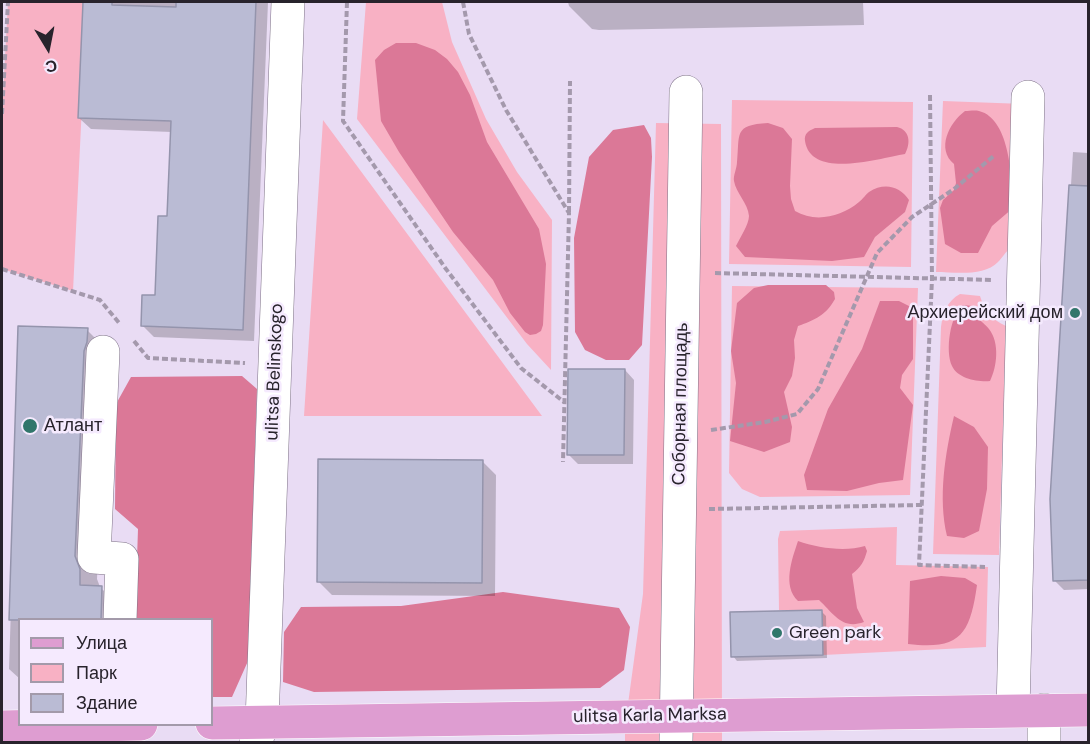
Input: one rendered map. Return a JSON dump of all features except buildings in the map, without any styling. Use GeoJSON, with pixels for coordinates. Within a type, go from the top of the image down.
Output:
{"type":"FeatureCollection","features":[{"type":"Feature","properties":{"kind":"main road","name":"ulitsa Karla Marksa"},"geometry":{"type":"LineString","coordinates":[[213,723],[259,732],[676,729],[1028,711],[1089,710]]}},
{"type":"Feature","properties":{"kind":"main road"},"geometry":{"type":"LineString","coordinates":[[2,727],[58,726]]}},
{"type":"Feature","properties":{"kind":"street","name":"ulitsa Belinskogo"},"geometry":{"type":"LineString","coordinates":[[259,732],[288,2]]}},
{"type":"Feature","properties":{"kind":"street","name":"Соборная площадь"},"geometry":{"type":"LineString","coordinates":[[676,729],[686,92]]}},
{"type":"Feature","properties":{"kind":"street"},"geometry":{"type":"LineString","coordinates":[[1028,113],[1016,568],[1028,711],[1044,742]]}},
{"type":"Feature","properties":{"kind":"street"},"geometry":{"type":"LineString","coordinates":[[115,342],[94,557],[122,559],[120,618]]}},
{"type":"Feature","properties":{"kind":"path"},"geometry":{"type":"LineString","coordinates":[[2,114],[8,2]]}},
{"type":"Feature","properties":{"kind":"path"},"geometry":{"type":"LineString","coordinates":[[347,2],[343,121],[446,269],[521,368],[564,402]]}},
{"type":"Feature","properties":{"kind":"path"},"geometry":{"type":"LineString","coordinates":[[463,2],[469,34],[506,110],[569,213]]}},
{"type":"Feature","properties":{"kind":"path"},"geometry":{"type":"LineString","coordinates":[[563,462],[570,81]]}},
{"type":"Feature","properties":{"kind":"path"},"geometry":{"type":"LineString","coordinates":[[930,95],[932,279],[919,565],[1016,568]]}},
{"type":"Feature","properties":{"kind":"path"},"geometry":{"type":"LineString","coordinates":[[681,430],[716,430],[797,414],[818,389],[877,253],[912,218],[954,189],[1028,113]]}},
{"type":"Feature","properties":{"kind":"path"},"geometry":{"type":"LineString","coordinates":[[2,269],[100,300],[120,325]]}},
{"type":"Feature","properties":{"kind":"path"},"geometry":{"type":"LineString","coordinates":[[683,272],[1023,281]]}},
{"type":"Feature","properties":{"kind":"path"},"geometry":{"type":"LineString","coordinates":[[115,342],[148,358],[275,364]]}},
{"type":"Feature","properties":{"kind":"path"},"geometry":{"type":"LineString","coordinates":[[732,509],[921,505]]}},
{"type":"Feature","properties":{"kind":"green space"},"geometry":{"type":"Polygon","coordinates":[[[8,2],[87,2],[73,291],[2,269],[2,114],[8,2]]]}},
{"type":"Feature","properties":{"kind":"green space"},"geometry":{"type":"Polygon","coordinates":[[[366,2],[442,2],[452,42],[486,119],[517,172],[552,220],[551,370],[527,344],[357,119],[366,2]]]}},
{"type":"Feature","properties":{"kind":"green space"},"geometry":{"type":"Polygon","coordinates":[[[732,100],[913,102],[911,267],[729,264],[732,100]]]}},
{"type":"Feature","properties":{"kind":"green space"},"geometry":{"type":"Polygon","coordinates":[[[943,101],[1024,104],[1011,248],[992,267],[977,272],[936,272],[943,101]]]}},
{"type":"Feature","properties":{"kind":"green space"},"geometry":{"type":"Polygon","coordinates":[[[323,120],[542,416],[304,416],[323,120]]]}},
{"type":"Feature","properties":{"kind":"green space"},"geometry":{"type":"Polygon","coordinates":[[[656,123],[721,124],[722,742],[625,742],[625,726],[643,594],[656,123]]]}},
{"type":"Feature","properties":{"kind":"green space"},"geometry":{"type":"Polygon","coordinates":[[[732,286],[918,288],[910,495],[760,497],[742,489],[729,473],[732,286]]]}},
{"type":"Feature","properties":{"kind":"green space"},"geometry":{"type":"Polygon","coordinates":[[[960,294],[980,296],[989,314],[1006,326],[999,555],[933,554],[941,327],[946,308],[960,294]]]}},
{"type":"Feature","properties":{"kind":"green space"},"geometry":{"type":"Polygon","coordinates":[[[897,527],[896,565],[988,567],[986,647],[823,655],[822,610],[779,610],[778,539],[780,531],[897,527]]]}},
{"type":"Feature","properties":{"kind":"shaded area"},"geometry":{"type":"Polygon","coordinates":[[[396,43],[416,43],[435,50],[458,72],[470,95],[487,142],[539,229],[546,264],[543,325],[541,331],[536,334],[530,335],[525,332],[510,313],[493,280],[453,232],[381,121],[375,60],[384,50],[396,43]]]}},
{"type":"Feature","properties":{"kind":"shaded area"},"geometry":{"type":"Polygon","coordinates":[[[965,111],[979,111],[990,116],[998,126],[1008,153],[1012,183],[1013,208],[992,226],[978,253],[961,253],[945,244],[940,208],[943,200],[954,190],[956,183],[954,164],[946,151],[947,136],[954,122],[965,111]]]}},
{"type":"Feature","properties":{"kind":"shaded area"},"geometry":{"type":"Polygon","coordinates":[[[768,123],[783,128],[792,139],[790,186],[795,211],[811,217],[836,215],[852,207],[869,192],[886,186],[901,191],[909,200],[905,212],[875,237],[864,257],[832,261],[745,257],[736,246],[749,219],[747,207],[734,181],[740,133],[749,126],[768,123]]]}},
{"type":"Feature","properties":{"kind":"shaded area"},"geometry":{"type":"Polygon","coordinates":[[[644,125],[651,138],[652,157],[642,345],[629,360],[606,360],[585,350],[575,332],[574,238],[589,157],[613,130],[644,125]]]}},
{"type":"Feature","properties":{"kind":"shaded area"},"geometry":{"type":"Polygon","coordinates":[[[897,127],[907,134],[908,146],[905,154],[864,162],[848,164],[820,160],[810,153],[805,141],[807,133],[815,128],[897,127]]]}},
{"type":"Feature","properties":{"kind":"shaded area"},"geometry":{"type":"Polygon","coordinates":[[[768,285],[826,285],[834,292],[835,299],[819,316],[798,326],[794,340],[795,358],[792,376],[784,392],[792,427],[790,442],[764,452],[730,441],[736,383],[731,351],[737,303],[754,288],[768,285]]]}},
{"type":"Feature","properties":{"kind":"shaded area"},"geometry":{"type":"Polygon","coordinates":[[[880,301],[899,301],[913,308],[913,359],[902,375],[900,388],[913,405],[903,480],[847,491],[807,490],[804,475],[828,409],[862,349],[880,301]]]}},
{"type":"Feature","properties":{"kind":"shaded area"},"geometry":{"type":"Polygon","coordinates":[[[963,305],[972,306],[995,341],[996,362],[990,381],[963,377],[952,366],[949,352],[950,334],[955,317],[963,305]]]}},
{"type":"Feature","properties":{"kind":"shaded area"},"geometry":{"type":"Polygon","coordinates":[[[242,376],[257,389],[248,661],[232,697],[213,697],[213,618],[135,618],[138,529],[115,509],[116,404],[131,377],[242,376]]]}},
{"type":"Feature","properties":{"kind":"shaded area"},"geometry":{"type":"Polygon","coordinates":[[[954,416],[974,427],[988,447],[987,489],[979,531],[964,538],[947,536],[944,521],[945,461],[954,416]]]}},
{"type":"Feature","properties":{"kind":"shaded area"},"geometry":{"type":"Polygon","coordinates":[[[798,541],[832,548],[849,549],[865,546],[867,551],[863,561],[852,574],[857,608],[864,622],[850,624],[844,622],[819,600],[798,601],[793,595],[789,580],[798,541]]]}},
{"type":"Feature","properties":{"kind":"shaded area"},"geometry":{"type":"Polygon","coordinates":[[[941,576],[965,578],[977,585],[971,616],[966,627],[959,636],[951,641],[926,645],[908,644],[910,581],[941,576]]]}},
{"type":"Feature","properties":{"kind":"shaded area"},"geometry":{"type":"Polygon","coordinates":[[[503,592],[619,608],[630,627],[624,670],[600,688],[314,692],[283,682],[284,632],[301,607],[401,606],[503,592]]]}},
{"type":"Feature","properties":{"kind":"place","name":"Архиерейский дом"},"geometry":{"type":"Point","coordinates":[1075,313]}},
{"type":"Feature","properties":{"kind":"place","name":"Атлант"},"geometry":{"type":"Point","coordinates":[30,426]}},
{"type":"Feature","properties":{"kind":"place","name":"Green park"},"geometry":{"type":"Point","coordinates":[777,633]}}]}
